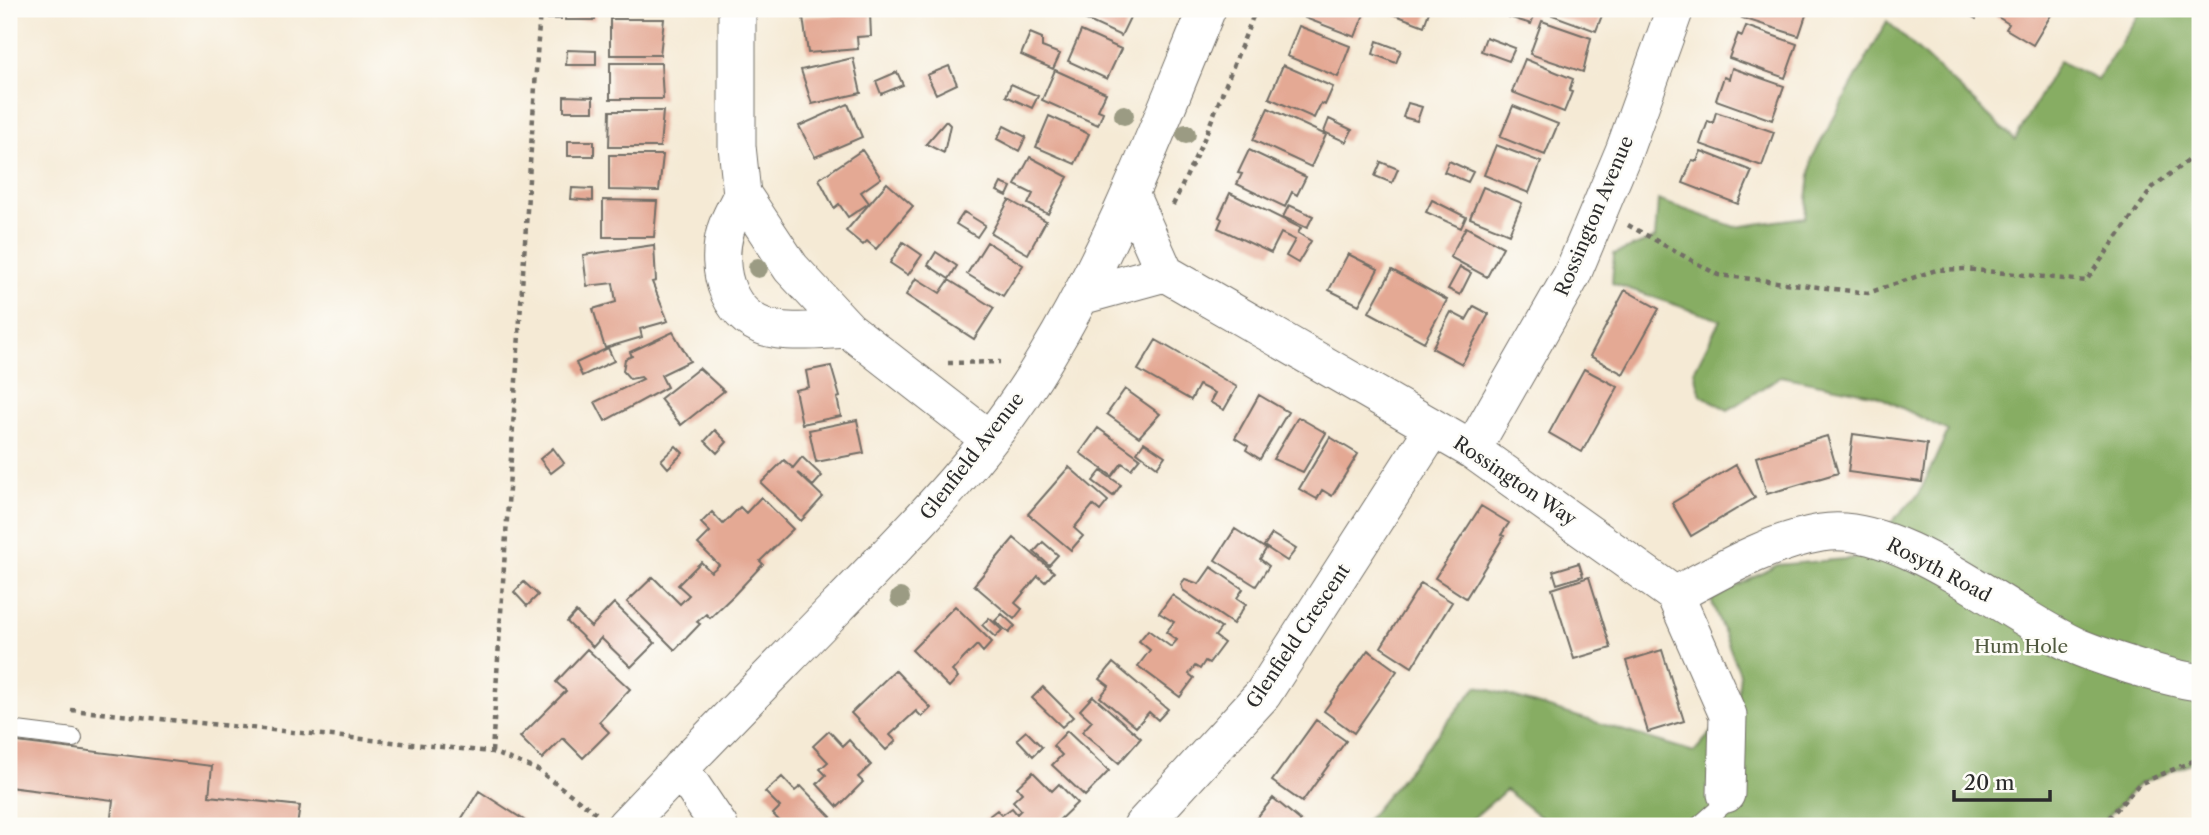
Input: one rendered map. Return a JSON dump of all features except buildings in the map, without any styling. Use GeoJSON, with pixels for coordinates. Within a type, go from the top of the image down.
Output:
{"type":"FeatureCollection","features":[{"type":"Feature","properties":{"kind":"street"},"geometry":{"type":"LineString","coordinates":[[737,9],[737,146],[742,194],[792,268],[848,329],[989,439]]}},
{"type":"Feature","properties":{"kind":"street","name":"Glenfield Avenue"},"geometry":{"type":"LineString","coordinates":[[614,822],[680,768],[940,501],[989,439],[1044,361],[1081,296],[1137,208],[1207,9]]}},
{"type":"Feature","properties":{"kind":"street","name":"Rossington Avenue"},"geometry":{"type":"LineString","coordinates":[[1472,450],[1572,275],[1600,209],[1675,9]]}},
{"type":"Feature","properties":{"kind":"street"},"geometry":{"type":"LineString","coordinates":[[742,194],[726,230],[722,279],[740,311],[755,323],[776,330],[848,329]]}},
{"type":"Feature","properties":{"kind":"street"},"geometry":{"type":"LineString","coordinates":[[1081,296],[1165,273],[1137,208]]}},
{"type":"Feature","properties":{"kind":"street","name":"Rossington Way"},"geometry":{"type":"LineString","coordinates":[[1165,273],[1472,450],[1675,594]]}},
{"type":"Feature","properties":{"kind":"street","name":"Glenfield Crescent"},"geometry":{"type":"LineString","coordinates":[[1142,826],[1264,694],[1433,429]]}},
{"type":"Feature","properties":{"kind":"street","name":"Rosyth Road"},"geometry":{"type":"LineString","coordinates":[[1675,594],[1767,547],[1823,532],[1877,536],[2078,647],[2200,682]]}},
{"type":"Feature","properties":{"kind":"street"},"geometry":{"type":"LineString","coordinates":[[1675,594],[1728,715],[1726,794]]}},
{"type":"Feature","properties":{"kind":"street"},"geometry":{"type":"LineString","coordinates":[[680,768],[719,826]]}},
{"type":"Feature","properties":{"kind":"lane"},"geometry":{"type":"LineString","coordinates":[[9,730],[73,738]]}},
{"type":"Feature","properties":{"kind":"lane"},"geometry":{"type":"LineString","coordinates":[[1699,826],[1726,803],[1726,794]]}},
{"type":"Feature","properties":{"kind":"path"},"geometry":{"type":"LineString","coordinates":[[492,752],[540,9]]}},
{"type":"Feature","properties":{"kind":"path"},"geometry":{"type":"LineString","coordinates":[[1137,208],[1170,211],[1204,139],[1256,9]]}},
{"type":"Feature","properties":{"kind":"path"},"geometry":{"type":"LineString","coordinates":[[1600,209],[1718,275],[1868,293],[1936,270],[2085,281],[2153,187],[2200,151]]}},
{"type":"Feature","properties":{"kind":"path"},"geometry":{"type":"LineString","coordinates":[[994,371],[1007,351]]}},
{"type":"Feature","properties":{"kind":"path"},"geometry":{"type":"LineString","coordinates":[[64,709],[492,752],[536,769],[614,822]]}},
{"type":"Feature","properties":{"kind":"path"},"geometry":{"type":"LineString","coordinates":[[2102,826],[2139,784],[2200,758]]}},
{"type":"Feature","properties":{"kind":"green space","name":"Hum Hole"},"geometry":{"type":"Polygon","coordinates":[[[2142,9],[2200,9],[2200,759],[2139,784],[2099,826],[1552,826],[1506,790],[1464,826],[1362,826],[1477,686],[1694,752],[1737,703],[1740,674],[1711,600],[1777,565],[1856,558],[1919,494],[1948,431],[1876,395],[1781,376],[1728,410],[1701,395],[1694,371],[1720,320],[1612,283],[1614,254],[1655,238],[1658,200],[1735,227],[1805,217],[1812,158],[1887,21],[2015,140],[2059,61],[2097,80],[2142,9]]]}}]}
